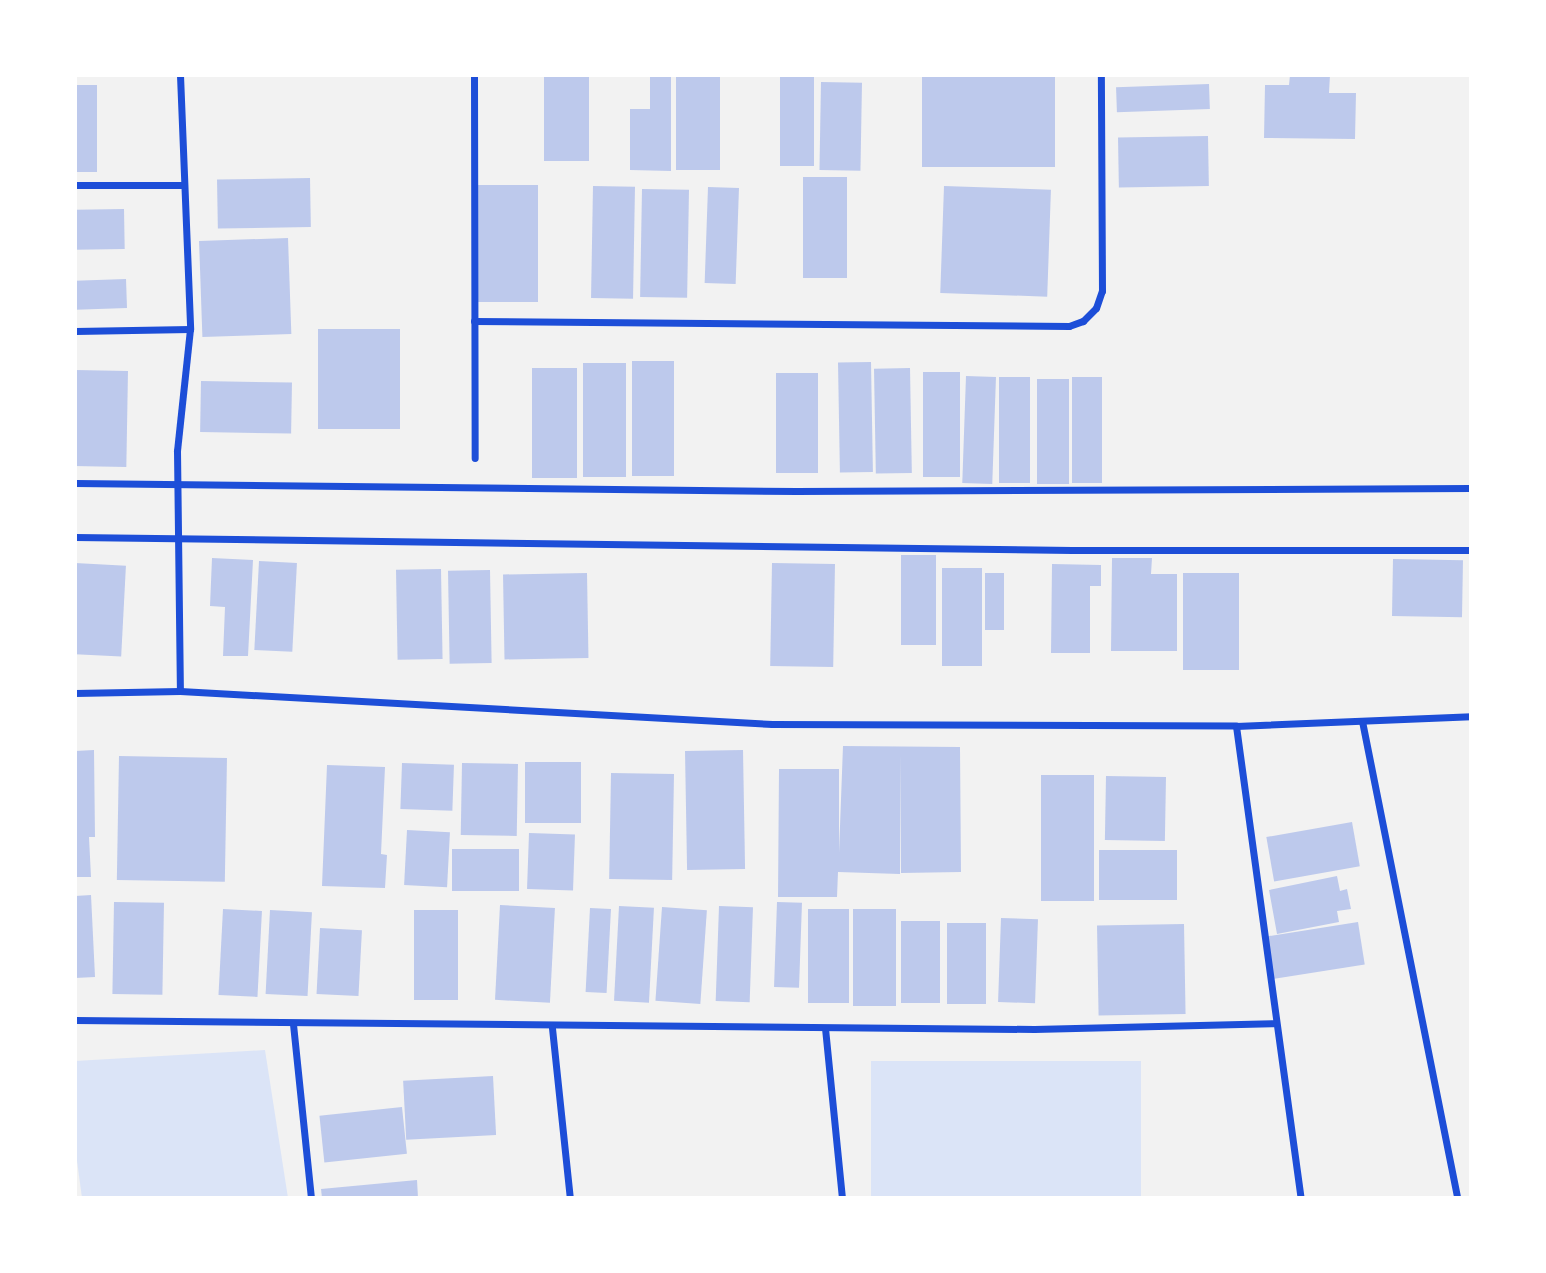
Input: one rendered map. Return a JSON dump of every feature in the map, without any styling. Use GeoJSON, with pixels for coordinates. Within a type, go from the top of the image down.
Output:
{"type":"FeatureCollection","features":[{"type":"Feature","properties":{"kind":"street"},"geometry":{"type":"LineString","coordinates":[[180,75],[190,329],[177,486],[180,691]]}},
{"type":"Feature","properties":{"kind":"street"},"geometry":{"type":"LineString","coordinates":[[474,75],[475,458]]}},
{"type":"Feature","properties":{"kind":"street"},"geometry":{"type":"LineString","coordinates":[[474,321],[1069,326],[1083,321],[1096,308],[1102,291],[1101,75]]}},
{"type":"Feature","properties":{"kind":"street"},"geometry":{"type":"LineString","coordinates":[[75,185],[184,185]]}},
{"type":"Feature","properties":{"kind":"street"},"geometry":{"type":"LineString","coordinates":[[75,331],[190,329]]}},
{"type":"Feature","properties":{"kind":"street"},"geometry":{"type":"LineString","coordinates":[[75,483],[810,492],[1471,488]]}},
{"type":"Feature","properties":{"kind":"street"},"geometry":{"type":"LineString","coordinates":[[75,537],[1072,550],[1471,550]]}},
{"type":"Feature","properties":{"kind":"street"},"geometry":{"type":"LineString","coordinates":[[75,693],[180,691],[772,724],[1236,726],[1471,716]]}},
{"type":"Feature","properties":{"kind":"street"},"geometry":{"type":"LineString","coordinates":[[1362,721],[1457,1198]]}},
{"type":"Feature","properties":{"kind":"street"},"geometry":{"type":"LineString","coordinates":[[1236,726],[1273,1023],[1301,1198]]}},
{"type":"Feature","properties":{"kind":"street"},"geometry":{"type":"LineString","coordinates":[[75,1020],[552,1028],[1034,1029],[1273,1023]]}},
{"type":"Feature","properties":{"kind":"street"},"geometry":{"type":"LineString","coordinates":[[293,1024],[311,1198]]}},
{"type":"Feature","properties":{"kind":"street"},"geometry":{"type":"LineString","coordinates":[[552,1028],[570,1198]]}},
{"type":"Feature","properties":{"kind":"street"},"geometry":{"type":"LineString","coordinates":[[825,1028],[842,1198]]}},
{"type":"Feature","properties":{"kind":"shaded area"},"geometry":{"type":"Polygon","coordinates":[[[265,1050],[288,1198],[82,1198],[75,1146],[75,1061],[265,1050]]]}},
{"type":"Feature","properties":{"kind":"shaded area"},"geometry":{"type":"Polygon","coordinates":[[[871,1061],[1141,1061],[1141,1198],[871,1198],[871,1061]]]}},
{"type":"Feature","properties":{"kind":"building"},"geometry":{"type":"Polygon","coordinates":[[[544,75],[589,75],[589,161],[544,161],[544,75]]]}},
{"type":"Feature","properties":{"kind":"building"},"geometry":{"type":"Polygon","coordinates":[[[676,75],[720,75],[720,170],[676,170],[676,75]]]}},
{"type":"Feature","properties":{"kind":"building"},"geometry":{"type":"Polygon","coordinates":[[[780,75],[814,75],[814,166],[780,166],[780,75]]]}},
{"type":"Feature","properties":{"kind":"building"},"geometry":{"type":"Polygon","coordinates":[[[922,75],[1055,75],[1055,167],[922,167],[922,75]]]}},
{"type":"Feature","properties":{"kind":"building"},"geometry":{"type":"Polygon","coordinates":[[[1290,75],[1330,75],[1329,93],[1356,93],[1355,139],[1264,138],[1265,85],[1289,85],[1290,75]]]}},
{"type":"Feature","properties":{"kind":"building"},"geometry":{"type":"Polygon","coordinates":[[[650,76],[671,76],[671,171],[630,170],[630,109],[650,109],[650,76]]]}},
{"type":"Feature","properties":{"kind":"building"},"geometry":{"type":"Polygon","coordinates":[[[821,82],[862,83],[860,171],[819,170],[821,82]]]}},
{"type":"Feature","properties":{"kind":"building"},"geometry":{"type":"Polygon","coordinates":[[[1209,84],[1210,109],[1117,112],[1116,87],[1209,84]]]}},
{"type":"Feature","properties":{"kind":"building"},"geometry":{"type":"Polygon","coordinates":[[[75,85],[97,85],[97,172],[75,172],[75,85]]]}},
{"type":"Feature","properties":{"kind":"building"},"geometry":{"type":"Polygon","coordinates":[[[1208,136],[1209,186],[1119,188],[1118,138],[1208,136]]]}},
{"type":"Feature","properties":{"kind":"building"},"geometry":{"type":"Polygon","coordinates":[[[803,177],[847,177],[847,278],[803,278],[803,177]]]}},
{"type":"Feature","properties":{"kind":"building"},"geometry":{"type":"Polygon","coordinates":[[[310,178],[311,227],[218,229],[217,180],[310,178]]]}},
{"type":"Feature","properties":{"kind":"building"},"geometry":{"type":"Polygon","coordinates":[[[477,185],[538,185],[538,302],[477,302],[477,185]]]}},
{"type":"Feature","properties":{"kind":"building"},"geometry":{"type":"Polygon","coordinates":[[[593,186],[635,187],[633,299],[591,298],[593,186]]]}},
{"type":"Feature","properties":{"kind":"building"},"geometry":{"type":"Polygon","coordinates":[[[944,186],[1051,190],[1047,297],[940,293],[944,186]]]}},
{"type":"Feature","properties":{"kind":"building"},"geometry":{"type":"Polygon","coordinates":[[[708,187],[739,188],[736,284],[705,283],[708,187]]]}},
{"type":"Feature","properties":{"kind":"building"},"geometry":{"type":"Polygon","coordinates":[[[642,189],[689,190],[687,298],[640,297],[642,189]]]}},
{"type":"Feature","properties":{"kind":"building"},"geometry":{"type":"Polygon","coordinates":[[[124,209],[125,249],[76,250],[75,210],[124,209]]]}},
{"type":"Feature","properties":{"kind":"building"},"geometry":{"type":"Polygon","coordinates":[[[288,238],[291,334],[202,337],[199,241],[288,238]]]}},
{"type":"Feature","properties":{"kind":"building"},"geometry":{"type":"Polygon","coordinates":[[[126,279],[127,308],[76,310],[75,281],[126,279]]]}},
{"type":"Feature","properties":{"kind":"building"},"geometry":{"type":"Polygon","coordinates":[[[318,329],[400,329],[400,429],[318,429],[318,329]]]}},
{"type":"Feature","properties":{"kind":"building"},"geometry":{"type":"Polygon","coordinates":[[[632,361],[674,361],[674,476],[632,476],[632,361]]]}},
{"type":"Feature","properties":{"kind":"building"},"geometry":{"type":"Polygon","coordinates":[[[871,362],[873,472],[840,473],[838,363],[871,362]]]}},
{"type":"Feature","properties":{"kind":"building"},"geometry":{"type":"Polygon","coordinates":[[[583,363],[626,363],[626,477],[583,477],[583,363]]]}},
{"type":"Feature","properties":{"kind":"building"},"geometry":{"type":"Polygon","coordinates":[[[532,368],[577,368],[577,478],[532,478],[532,368]]]}},
{"type":"Feature","properties":{"kind":"building"},"geometry":{"type":"Polygon","coordinates":[[[910,368],[912,473],[876,474],[874,369],[910,368]]]}},
{"type":"Feature","properties":{"kind":"building"},"geometry":{"type":"Polygon","coordinates":[[[75,370],[128,371],[126,467],[75,466],[75,370]]]}},
{"type":"Feature","properties":{"kind":"building"},"geometry":{"type":"Polygon","coordinates":[[[923,372],[960,372],[960,477],[923,477],[923,372]]]}},
{"type":"Feature","properties":{"kind":"building"},"geometry":{"type":"Polygon","coordinates":[[[776,373],[818,373],[818,473],[776,473],[776,373]]]}},
{"type":"Feature","properties":{"kind":"building"},"geometry":{"type":"Polygon","coordinates":[[[966,376],[996,377],[992,484],[962,483],[966,376]]]}},
{"type":"Feature","properties":{"kind":"building"},"geometry":{"type":"Polygon","coordinates":[[[999,377],[1030,377],[1030,483],[999,483],[999,377]]]}},
{"type":"Feature","properties":{"kind":"building"},"geometry":{"type":"Polygon","coordinates":[[[1072,377],[1102,377],[1102,483],[1072,483],[1072,377]]]}},
{"type":"Feature","properties":{"kind":"building"},"geometry":{"type":"Polygon","coordinates":[[[1037,379],[1069,379],[1069,484],[1037,484],[1037,379]]]}},
{"type":"Feature","properties":{"kind":"building"},"geometry":{"type":"Polygon","coordinates":[[[201,381],[292,383],[291,434],[200,432],[201,381]]]}},
{"type":"Feature","properties":{"kind":"building"},"geometry":{"type":"Polygon","coordinates":[[[901,555],[936,555],[936,645],[901,645],[901,555]]]}},
{"type":"Feature","properties":{"kind":"building"},"geometry":{"type":"Polygon","coordinates":[[[212,558],[253,560],[248,656],[223,656],[225,607],[210,606],[212,558]]]}},
{"type":"Feature","properties":{"kind":"building"},"geometry":{"type":"Polygon","coordinates":[[[1112,558],[1152,558],[1151,574],[1177,574],[1177,651],[1111,651],[1112,558]]]}},
{"type":"Feature","properties":{"kind":"building"},"geometry":{"type":"Polygon","coordinates":[[[1393,559],[1463,560],[1462,617],[1392,616],[1393,559]]]}},
{"type":"Feature","properties":{"kind":"building"},"geometry":{"type":"Polygon","coordinates":[[[259,561],[297,563],[292,652],[254,650],[259,561]]]}},
{"type":"Feature","properties":{"kind":"building"},"geometry":{"type":"Polygon","coordinates":[[[75,563],[126,566],[121,657],[75,654],[75,563]]]}},
{"type":"Feature","properties":{"kind":"building"},"geometry":{"type":"Polygon","coordinates":[[[772,563],[835,564],[833,667],[770,666],[772,563]]]}},
{"type":"Feature","properties":{"kind":"building"},"geometry":{"type":"Polygon","coordinates":[[[1052,564],[1101,565],[1101,586],[1090,586],[1090,653],[1051,653],[1052,564]]]}},
{"type":"Feature","properties":{"kind":"building"},"geometry":{"type":"Polygon","coordinates":[[[942,568],[982,568],[982,666],[942,666],[942,568]]]}},
{"type":"Feature","properties":{"kind":"building"},"geometry":{"type":"Polygon","coordinates":[[[441,569],[443,659],[398,660],[396,570],[441,569]]]}},
{"type":"Feature","properties":{"kind":"building"},"geometry":{"type":"Polygon","coordinates":[[[490,570],[492,663],[450,664],[448,571],[490,570]]]}},
{"type":"Feature","properties":{"kind":"building"},"geometry":{"type":"Polygon","coordinates":[[[587,573],[588,658],[504,659],[503,574],[587,573]]]}},
{"type":"Feature","properties":{"kind":"building"},"geometry":{"type":"Polygon","coordinates":[[[985,573],[1004,573],[1004,630],[985,630],[985,573]]]}},
{"type":"Feature","properties":{"kind":"building"},"geometry":{"type":"Polygon","coordinates":[[[1183,573],[1239,573],[1239,670],[1183,670],[1183,573]]]}},
{"type":"Feature","properties":{"kind":"building"},"geometry":{"type":"Polygon","coordinates":[[[843,746],[960,747],[961,872],[901,873],[901,754],[900,874],[838,872],[837,897],[778,897],[779,769],[839,769],[839,853],[843,746]]]}},
{"type":"Feature","properties":{"kind":"building"},"geometry":{"type":"Polygon","coordinates":[[[94,750],[95,837],[89,837],[91,877],[75,877],[75,751],[94,750]]]}},
{"type":"Feature","properties":{"kind":"building"},"geometry":{"type":"Polygon","coordinates":[[[743,750],[745,869],[687,870],[685,751],[743,750]]]}},
{"type":"Feature","properties":{"kind":"building"},"geometry":{"type":"Polygon","coordinates":[[[119,756],[227,758],[225,882],[117,880],[119,756]]]}},
{"type":"Feature","properties":{"kind":"building"},"geometry":{"type":"Polygon","coordinates":[[[525,762],[581,762],[581,823],[525,823],[525,762]]]}},
{"type":"Feature","properties":{"kind":"building"},"geometry":{"type":"Polygon","coordinates":[[[402,763],[454,765],[452,811],[400,809],[402,763]]]}},
{"type":"Feature","properties":{"kind":"building"},"geometry":{"type":"Polygon","coordinates":[[[462,763],[518,764],[517,836],[461,835],[462,763]]]}},
{"type":"Feature","properties":{"kind":"building"},"geometry":{"type":"Polygon","coordinates":[[[327,765],[385,767],[381,854],[387,855],[385,888],[322,886],[327,765]]]}},
{"type":"Feature","properties":{"kind":"building"},"geometry":{"type":"Polygon","coordinates":[[[611,773],[674,774],[672,880],[609,879],[611,773]]]}},
{"type":"Feature","properties":{"kind":"building"},"geometry":{"type":"Polygon","coordinates":[[[1041,775],[1094,775],[1094,901],[1041,901],[1041,775]]]}},
{"type":"Feature","properties":{"kind":"building"},"geometry":{"type":"Polygon","coordinates":[[[1106,776],[1166,777],[1165,841],[1105,840],[1106,776]]]}},
{"type":"Feature","properties":{"kind":"building"},"geometry":{"type":"Polygon","coordinates":[[[1352,822],[1360,866],[1274,881],[1266,837],[1352,822]]]}},
{"type":"Feature","properties":{"kind":"building"},"geometry":{"type":"Polygon","coordinates":[[[407,830],[450,832],[447,887],[404,885],[407,830]]]}},
{"type":"Feature","properties":{"kind":"building"},"geometry":{"type":"Polygon","coordinates":[[[529,833],[575,835],[573,891],[527,889],[529,833]]]}},
{"type":"Feature","properties":{"kind":"building"},"geometry":{"type":"Polygon","coordinates":[[[452,849],[519,849],[519,891],[452,891],[452,849]]]}},
{"type":"Feature","properties":{"kind":"building"},"geometry":{"type":"Polygon","coordinates":[[[1099,850],[1177,850],[1177,900],[1099,900],[1099,850]]]}},
{"type":"Feature","properties":{"kind":"building"},"geometry":{"type":"Polygon","coordinates":[[[1337,876],[1340,891],[1347,889],[1351,909],[1337,911],[1339,922],[1277,934],[1269,890],[1337,876]]]}},
{"type":"Feature","properties":{"kind":"building"},"geometry":{"type":"Polygon","coordinates":[[[91,895],[95,977],[75,978],[75,896],[91,895]]]}},
{"type":"Feature","properties":{"kind":"building"},"geometry":{"type":"Polygon","coordinates":[[[114,902],[164,903],[162,995],[112,994],[114,902]]]}},
{"type":"Feature","properties":{"kind":"building"},"geometry":{"type":"Polygon","coordinates":[[[777,902],[802,903],[799,988],[774,987],[777,902]]]}},
{"type":"Feature","properties":{"kind":"building"},"geometry":{"type":"Polygon","coordinates":[[[500,905],[555,908],[550,1003],[495,1000],[500,905]]]}},
{"type":"Feature","properties":{"kind":"building"},"geometry":{"type":"Polygon","coordinates":[[[619,906],[654,908],[649,1003],[614,1001],[619,906]]]}},
{"type":"Feature","properties":{"kind":"building"},"geometry":{"type":"Polygon","coordinates":[[[719,906],[753,907],[750,1002],[716,1001],[719,906]]]}},
{"type":"Feature","properties":{"kind":"building"},"geometry":{"type":"Polygon","coordinates":[[[662,907],[707,910],[700,1004],[655,1001],[662,907]]]}},
{"type":"Feature","properties":{"kind":"building"},"geometry":{"type":"Polygon","coordinates":[[[590,908],[611,909],[607,993],[586,992],[590,908]]]}},
{"type":"Feature","properties":{"kind":"building"},"geometry":{"type":"Polygon","coordinates":[[[223,909],[262,911],[257,997],[218,995],[223,909]]]}},
{"type":"Feature","properties":{"kind":"building"},"geometry":{"type":"Polygon","coordinates":[[[808,909],[849,909],[849,1003],[808,1003],[808,909]]]}},
{"type":"Feature","properties":{"kind":"building"},"geometry":{"type":"Polygon","coordinates":[[[853,909],[896,909],[896,1006],[853,1006],[853,909]]]}},
{"type":"Feature","properties":{"kind":"building"},"geometry":{"type":"Polygon","coordinates":[[[270,910],[312,912],[308,996],[266,994],[270,910]]]}},
{"type":"Feature","properties":{"kind":"building"},"geometry":{"type":"Polygon","coordinates":[[[414,910],[458,910],[458,1000],[414,1000],[414,910]]]}},
{"type":"Feature","properties":{"kind":"building"},"geometry":{"type":"Polygon","coordinates":[[[1001,918],[1038,919],[1035,1003],[998,1002],[1001,918]]]}},
{"type":"Feature","properties":{"kind":"building"},"geometry":{"type":"Polygon","coordinates":[[[901,921],[940,921],[940,1003],[901,1003],[901,921]]]}},
{"type":"Feature","properties":{"kind":"building"},"geometry":{"type":"Polygon","coordinates":[[[1358,922],[1365,964],[1273,979],[1266,937],[1358,922]]]}},
{"type":"Feature","properties":{"kind":"building"},"geometry":{"type":"Polygon","coordinates":[[[947,923],[986,923],[986,1004],[947,1004],[947,923]]]}},
{"type":"Feature","properties":{"kind":"building"},"geometry":{"type":"Polygon","coordinates":[[[1184,924],[1186,1014],[1099,1016],[1097,926],[1184,924]]]}},
{"type":"Feature","properties":{"kind":"building"},"geometry":{"type":"Polygon","coordinates":[[[320,928],[362,930],[358,996],[317,994],[320,928]]]}},
{"type":"Feature","properties":{"kind":"building"},"geometry":{"type":"Polygon","coordinates":[[[493,1076],[496,1135],[406,1140],[403,1081],[493,1076]]]}},
{"type":"Feature","properties":{"kind":"building"},"geometry":{"type":"Polygon","coordinates":[[[402,1107],[407,1154],[324,1162],[319,1116],[402,1107]]]}},
{"type":"Feature","properties":{"kind":"building"},"geometry":{"type":"Polygon","coordinates":[[[417,1180],[418,1198],[322,1198],[321,1189],[417,1180]]]}}]}
